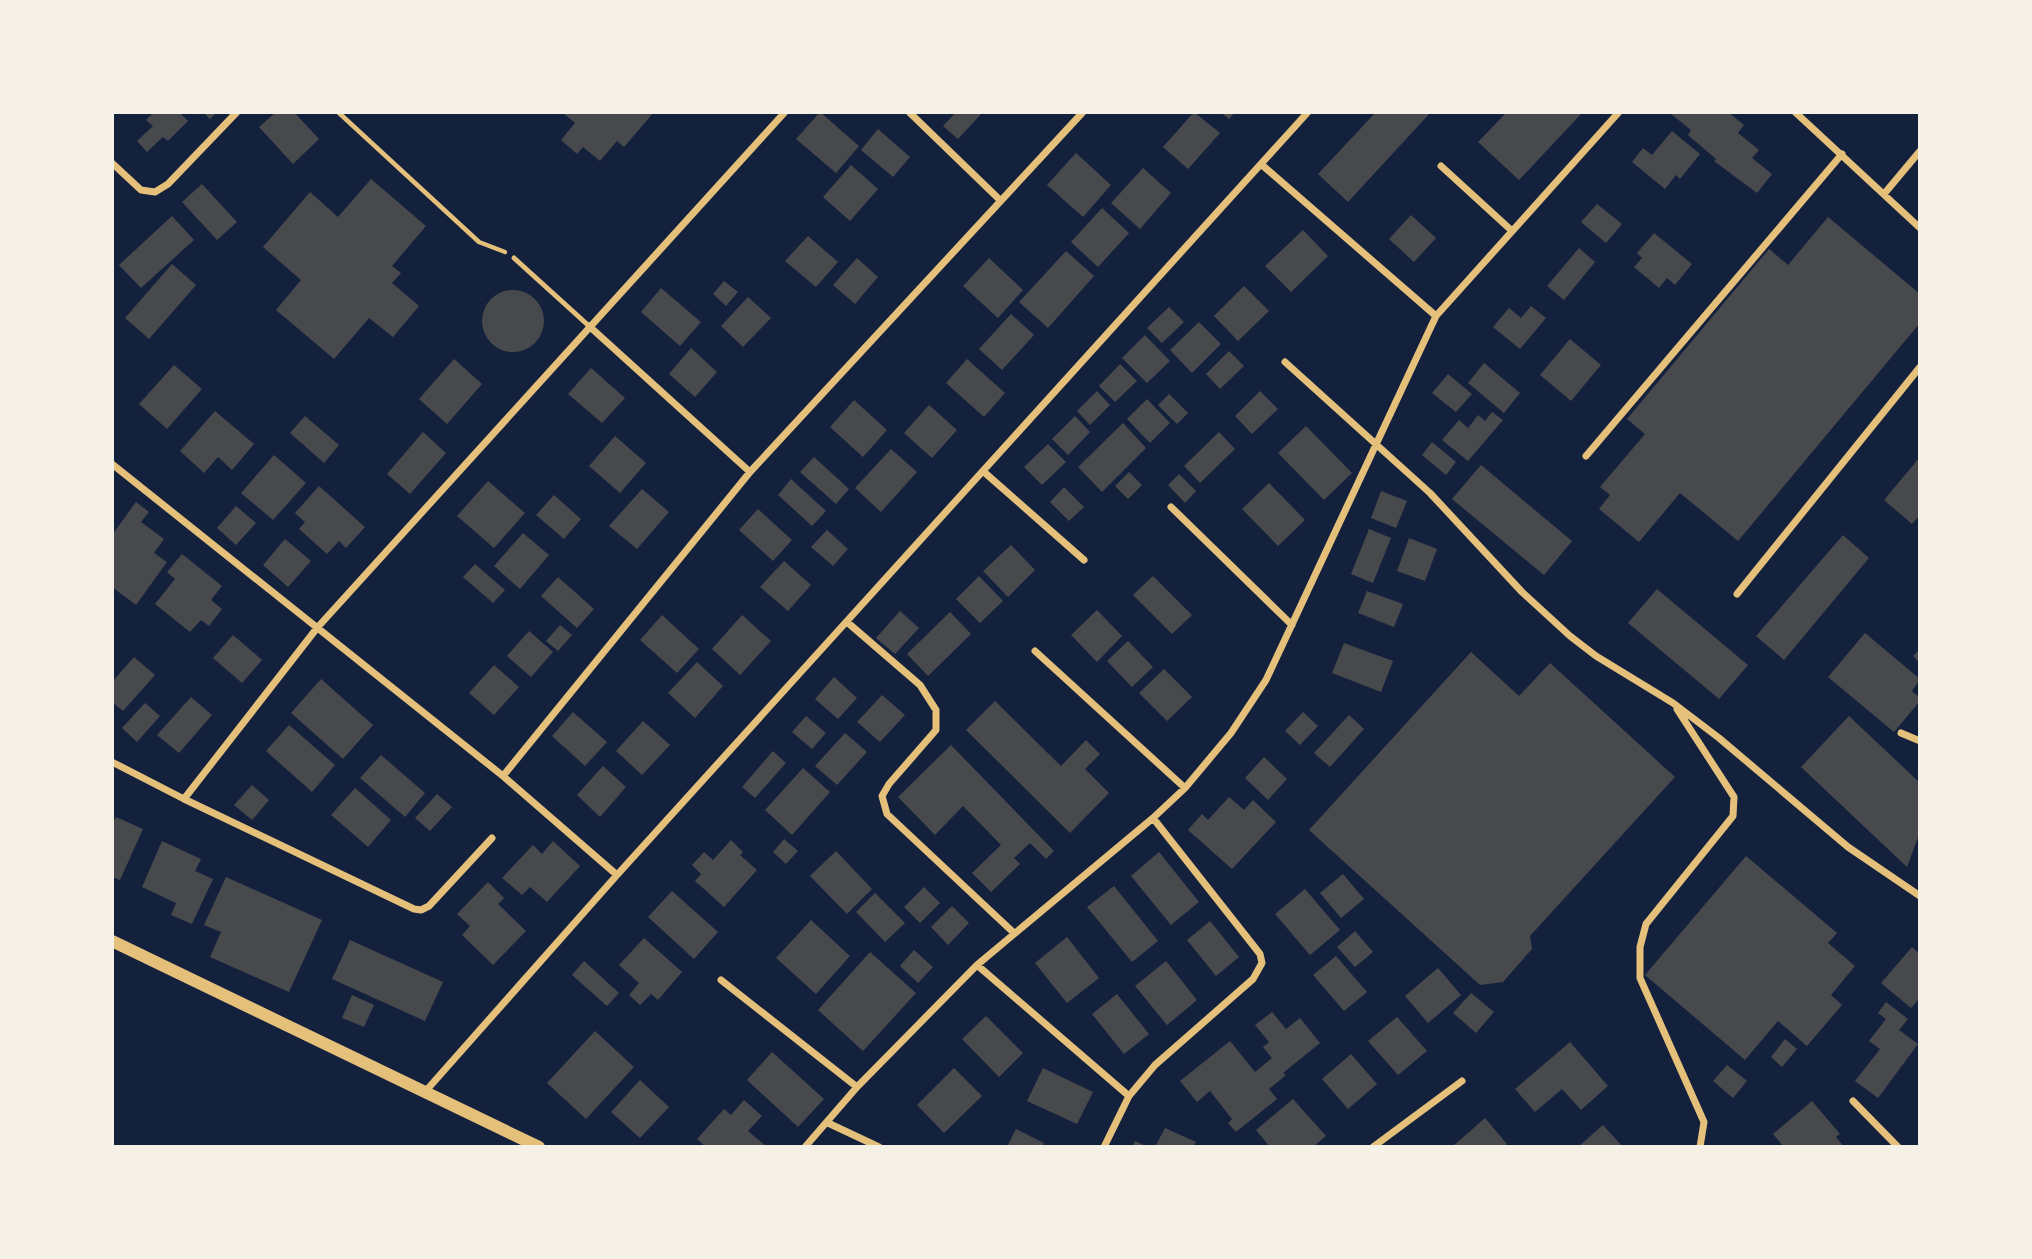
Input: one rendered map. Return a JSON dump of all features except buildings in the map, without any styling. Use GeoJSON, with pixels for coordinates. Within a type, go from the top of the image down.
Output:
{"type":"FeatureCollection","features":[{"type":"Feature","properties":{"kind":"street"},"geometry":{"type":"LineString","coordinates":[[112,163],[141,190],[155,192],[168,184],[237,112]]}},
{"type":"Feature","properties":{"kind":"street"},"geometry":{"type":"LineString","coordinates":[[184,799],[317,628],[785,112]]}},
{"type":"Feature","properties":{"kind":"street"},"geometry":{"type":"LineString","coordinates":[[909,112],[1000,200]]}},
{"type":"Feature","properties":{"kind":"street"},"geometry":{"type":"LineString","coordinates":[[503,776],[750,472],[1083,112]]}},
{"type":"Feature","properties":{"kind":"street"},"geometry":{"type":"LineString","coordinates":[[424,1093],[617,875],[1308,112]]}},
{"type":"Feature","properties":{"kind":"street"},"geometry":{"type":"LineString","coordinates":[[805,1147],[857,1087],[977,965],[1153,818],[1185,788],[1231,733],[1266,680],[1436,316],[1619,112]]}},
{"type":"Feature","properties":{"kind":"street"},"geometry":{"type":"LineString","coordinates":[[1795,112],[1920,228]]}},
{"type":"Feature","properties":{"kind":"street"},"geometry":{"type":"LineString","coordinates":[[1884,194],[1920,151]]}},
{"type":"Feature","properties":{"kind":"street"},"geometry":{"type":"LineString","coordinates":[[1586,456],[1842,154]]}},
{"type":"Feature","properties":{"kind":"street"},"geometry":{"type":"LineString","coordinates":[[1262,165],[1436,316]]}},
{"type":"Feature","properties":{"kind":"street"},"geometry":{"type":"LineString","coordinates":[[1441,166],[1511,230]]}},
{"type":"Feature","properties":{"kind":"street"},"geometry":{"type":"LineString","coordinates":[[589,326],[750,472]]}},
{"type":"Feature","properties":{"kind":"street"},"geometry":{"type":"LineString","coordinates":[[1285,362],[1430,493],[1553,621],[1596,656],[1673,703],[1720,738],[1848,847],[1920,896]]}},
{"type":"Feature","properties":{"kind":"street"},"geometry":{"type":"LineString","coordinates":[[1737,594],[1920,367]]}},
{"type":"Feature","properties":{"kind":"street"},"geometry":{"type":"LineString","coordinates":[[112,464],[503,776],[617,875]]}},
{"type":"Feature","properties":{"kind":"street"},"geometry":{"type":"LineString","coordinates":[[984,472],[1084,560]]}},
{"type":"Feature","properties":{"kind":"street"},"geometry":{"type":"LineString","coordinates":[[1171,507],[1292,625]]}},
{"type":"Feature","properties":{"kind":"street"},"geometry":{"type":"LineString","coordinates":[[847,622],[920,685],[936,710],[936,730],[889,784],[882,796],[887,814],[1014,933]]}},
{"type":"Feature","properties":{"kind":"street"},"geometry":{"type":"LineString","coordinates":[[1035,651],[1185,788]]}},
{"type":"Feature","properties":{"kind":"street"},"geometry":{"type":"LineString","coordinates":[[1673,703],[1734,797],[1734,816],[1646,924],[1640,947],[1640,978],[1704,1122],[1700,1147]]}},
{"type":"Feature","properties":{"kind":"street"},"geometry":{"type":"LineString","coordinates":[[1901,733],[1920,741]]}},
{"type":"Feature","properties":{"kind":"street"},"geometry":{"type":"LineString","coordinates":[[112,762],[414,909],[421,910],[429,906],[492,838]]}},
{"type":"Feature","properties":{"kind":"street"},"geometry":{"type":"LineString","coordinates":[[1104,1147],[1129,1096],[1155,1065],[1253,979],[1262,963],[1260,954],[1153,818]]}},
{"type":"Feature","properties":{"kind":"street"},"geometry":{"type":"LineString","coordinates":[[112,941],[539,1147]]}},
{"type":"Feature","properties":{"kind":"street"},"geometry":{"type":"LineString","coordinates":[[977,965],[1129,1096]]}},
{"type":"Feature","properties":{"kind":"street"},"geometry":{"type":"LineString","coordinates":[[721,980],[857,1087]]}},
{"type":"Feature","properties":{"kind":"street"},"geometry":{"type":"LineString","coordinates":[[1373,1147],[1462,1081]]}},
{"type":"Feature","properties":{"kind":"street"},"geometry":{"type":"LineString","coordinates":[[1853,1101],[1898,1147]]}},
{"type":"Feature","properties":{"kind":"street"},"geometry":{"type":"LineString","coordinates":[[828,1123],[878,1147]]}},
{"type":"Feature","properties":{"kind":"lane"},"geometry":{"type":"LineString","coordinates":[[514,258],[589,326]]}},
{"type":"Feature","properties":{"kind":"path"},"geometry":{"type":"LineString","coordinates":[[338,112],[479,242],[514,258]]}}]}
